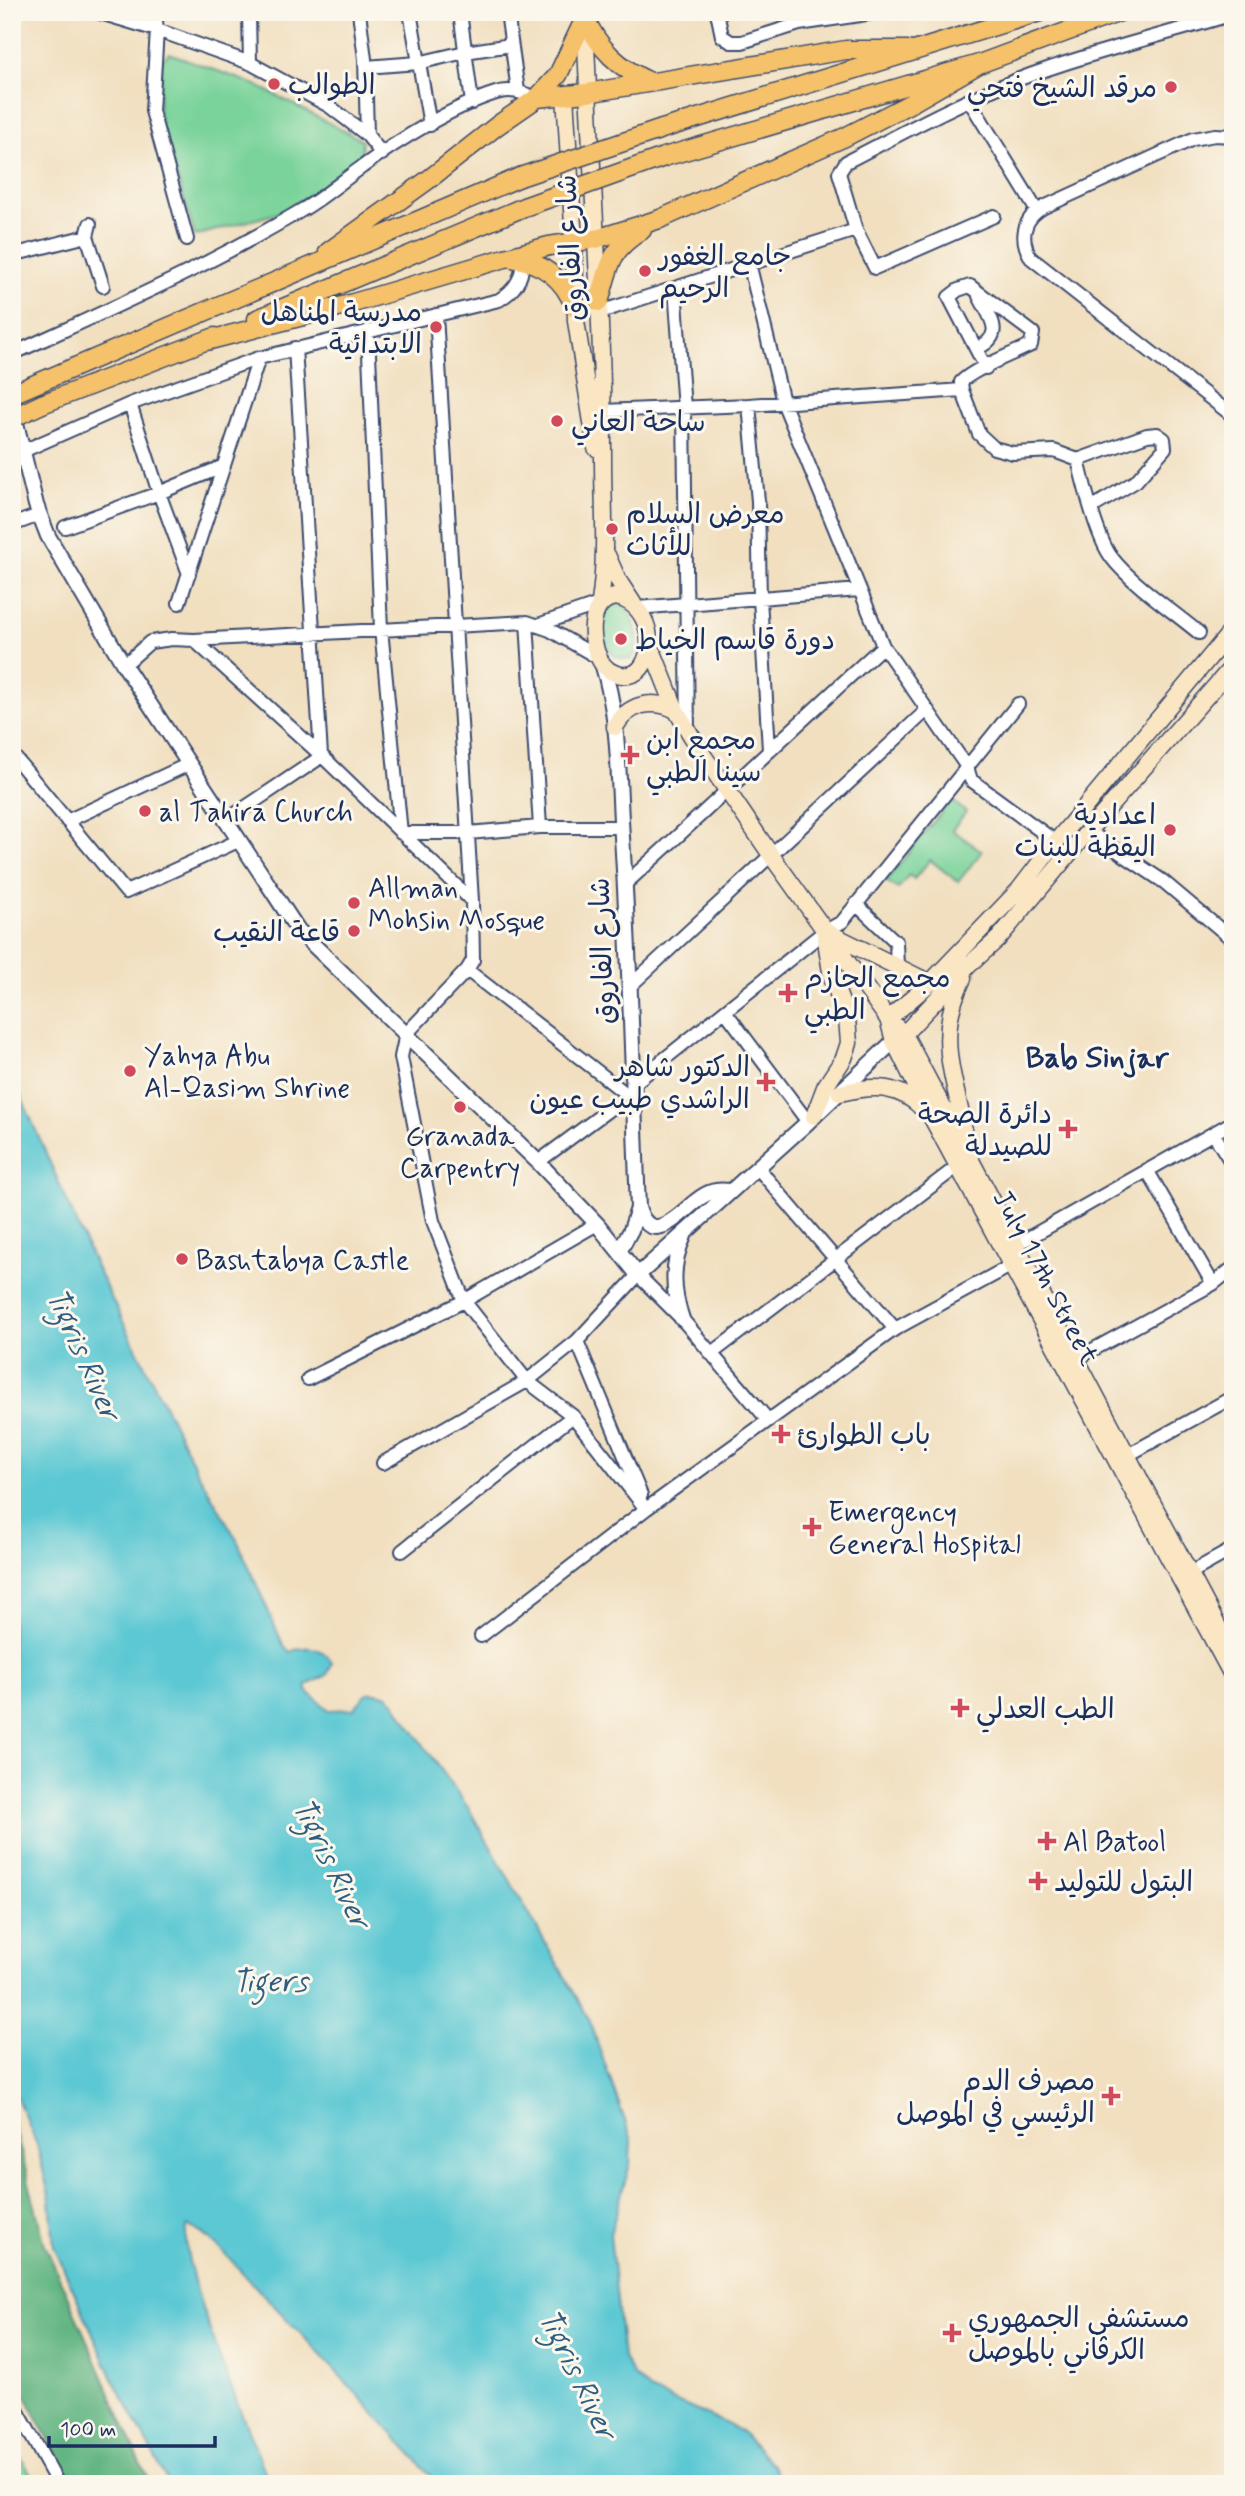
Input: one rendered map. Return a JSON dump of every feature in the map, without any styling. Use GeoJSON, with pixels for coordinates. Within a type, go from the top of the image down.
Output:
{"type":"FeatureCollection","features":[{"type":"Feature","properties":{"kind":"main road"},"geometry":{"type":"LineString","coordinates":[[12,394],[520,177],[662,129],[1040,12]]}},
{"type":"Feature","properties":{"kind":"main road"},"geometry":{"type":"LineString","coordinates":[[12,418],[206,341],[524,207],[664,157],[979,64],[1120,12]]}},
{"type":"Feature","properties":{"kind":"main road"},"geometry":{"type":"LineString","coordinates":[[585,15],[592,32],[610,57],[650,82]]}},
{"type":"Feature","properties":{"kind":"main road"},"geometry":{"type":"LineString","coordinates":[[307,269],[537,98],[558,75],[585,15]]}},
{"type":"Feature","properties":{"kind":"main road","name":"شارع الفاروق"},"geometry":{"type":"LineString","coordinates":[[585,15],[603,411],[605,550],[600,603],[593,625],[601,661]]}},
{"type":"Feature","properties":{"kind":"main road"},"geometry":{"type":"LineString","coordinates":[[537,98],[587,93],[846,50],[882,48],[918,51]]}},
{"type":"Feature","properties":{"kind":"main road"},"geometry":{"type":"LineString","coordinates":[[206,341],[574,242],[596,239],[660,219],[845,137],[979,64]]}},
{"type":"Feature","properties":{"kind":"main road","name":"شارع الفاروق"},"geometry":{"type":"LineString","coordinates":[[565,95],[575,308],[584,386],[603,481]]}},
{"type":"Feature","properties":{"kind":"main road"},"geometry":{"type":"LineString","coordinates":[[599,307],[611,263],[620,245],[660,219]]}},
{"type":"Feature","properties":{"kind":"main road"},"geometry":{"type":"LineString","coordinates":[[513,258],[542,267],[559,280],[575,308]]}},
{"type":"Feature","properties":{"kind":"main road","name":"شارع الفاروق"},"geometry":{"type":"LineString","coordinates":[[605,550],[615,573],[646,626],[649,642],[676,710],[727,793],[771,856]]}},
{"type":"Feature","properties":{"kind":"main road"},"geometry":{"type":"LineString","coordinates":[[600,603],[610,597],[620,597],[636,607]]}},
{"type":"Feature","properties":{"kind":"main road"},"geometry":{"type":"LineString","coordinates":[[888,1018],[930,983],[1019,890],[1233,629]]}},
{"type":"Feature","properties":{"kind":"main road"},"geometry":{"type":"LineString","coordinates":[[601,661],[619,675],[635,674],[647,658],[649,642]]}},
{"type":"Feature","properties":{"kind":"main road"},"geometry":{"type":"LineString","coordinates":[[899,1037],[998,939],[1088,831],[1233,666]]}},
{"type":"Feature","properties":{"kind":"main road"},"geometry":{"type":"LineString","coordinates":[[615,727],[624,715],[638,706],[653,703],[676,710]]}},
{"type":"Feature","properties":{"kind":"main road","name":"July 17th Street"},"geometry":{"type":"LineString","coordinates":[[771,856],[899,1037],[963,1161],[1012,1265],[1233,1677]]}},
{"type":"Feature","properties":{"kind":"main road"},"geometry":{"type":"LineString","coordinates":[[825,931],[930,983]]}},
{"type":"Feature","properties":{"kind":"main road"},"geometry":{"type":"LineString","coordinates":[[811,1119],[825,1087],[844,1058],[849,1042],[847,1018],[832,978],[825,931]]}},
{"type":"Feature","properties":{"kind":"main road"},"geometry":{"type":"LineString","coordinates":[[963,1161],[963,1120],[947,1044],[954,995],[969,965]]}},
{"type":"Feature","properties":{"kind":"main road","name":"July 17th Street"},"geometry":{"type":"LineString","coordinates":[[899,1037],[932,1118],[963,1161],[1016,1245],[1233,1655]]}},
{"type":"Feature","properties":{"kind":"main road"},"geometry":{"type":"LineString","coordinates":[[840,1093],[864,1088],[883,1087],[897,1090],[916,1102],[932,1118]]}},
{"type":"Feature","properties":{"kind":"street"},"geometry":{"type":"LineString","coordinates":[[97,12],[250,63],[329,106],[367,135],[382,154]]}},
{"type":"Feature","properties":{"kind":"street"},"geometry":{"type":"LineString","coordinates":[[155,12],[157,30],[152,111],[187,239]]}},
{"type":"Feature","properties":{"kind":"street"},"geometry":{"type":"LineString","coordinates":[[249,12],[250,63]]}},
{"type":"Feature","properties":{"kind":"street"},"geometry":{"type":"LineString","coordinates":[[359,12],[366,67],[367,135]]}},
{"type":"Feature","properties":{"kind":"street"},"geometry":{"type":"LineString","coordinates":[[410,12],[430,125]]}},
{"type":"Feature","properties":{"kind":"street"},"geometry":{"type":"LineString","coordinates":[[460,12],[472,103]]}},
{"type":"Feature","properties":{"kind":"street"},"geometry":{"type":"LineString","coordinates":[[508,12],[518,91]]}},
{"type":"Feature","properties":{"kind":"street"},"geometry":{"type":"LineString","coordinates":[[717,12],[722,36],[731,42],[742,42],[796,18],[880,12]]}},
{"type":"Feature","properties":{"kind":"street"},"geometry":{"type":"LineString","coordinates":[[994,216],[876,268],[856,230],[840,179],[841,167],[846,162],[969,100],[1054,67],[1233,14]]}},
{"type":"Feature","properties":{"kind":"street"},"geometry":{"type":"LineString","coordinates":[[366,67],[418,63],[465,51],[511,45]]}},
{"type":"Feature","properties":{"kind":"street"},"geometry":{"type":"LineString","coordinates":[[12,354],[155,290],[275,226],[382,154],[472,103],[502,91],[518,91],[537,98]]}},
{"type":"Feature","properties":{"kind":"street"},"geometry":{"type":"LineString","coordinates":[[969,100],[1037,211]]}},
{"type":"Feature","properties":{"kind":"street"},"geometry":{"type":"LineString","coordinates":[[1233,136],[1215,135],[1193,139],[1037,211],[1029,218],[1023,238],[1031,258],[1233,416]]}},
{"type":"Feature","properties":{"kind":"street"},"geometry":{"type":"LineString","coordinates":[[12,255],[89,230],[103,286]]}},
{"type":"Feature","properties":{"kind":"street"},"geometry":{"type":"LineString","coordinates":[[599,307],[675,288],[856,230]]}},
{"type":"Feature","properties":{"kind":"street"},"geometry":{"type":"LineString","coordinates":[[23,451],[130,404],[259,358],[489,303],[508,295],[520,278],[523,268],[513,258]]}},
{"type":"Feature","properties":{"kind":"street"},"geometry":{"type":"LineString","coordinates":[[749,263],[783,402],[883,646],[967,767],[971,780],[1056,842]]}},
{"type":"Feature","properties":{"kind":"street"},"geometry":{"type":"LineString","coordinates":[[986,368],[949,297],[970,286],[1032,333],[1031,345],[986,368],[969,374],[961,382],[979,434],[994,448],[1013,453],[1054,451],[1078,460],[1147,435],[1157,434],[1164,439],[1165,448],[1136,481],[1091,509]]}},
{"type":"Feature","properties":{"kind":"street"},"geometry":{"type":"LineString","coordinates":[[675,288],[684,408],[688,731]]}},
{"type":"Feature","properties":{"kind":"street"},"geometry":{"type":"LineString","coordinates":[[976,349],[991,341],[994,335],[993,323],[977,292]]}},
{"type":"Feature","properties":{"kind":"street"},"geometry":{"type":"LineString","coordinates":[[436,315],[472,901],[473,960],[467,970],[406,1034],[401,1057],[433,1221],[464,1301],[527,1381],[573,1416],[646,1508]]}},
{"type":"Feature","properties":{"kind":"street"},"geometry":{"type":"LineString","coordinates":[[368,331],[381,629],[401,833]]}},
{"type":"Feature","properties":{"kind":"street"},"geometry":{"type":"LineString","coordinates":[[225,821],[320,755],[295,348]]}},
{"type":"Feature","properties":{"kind":"street"},"geometry":{"type":"LineString","coordinates":[[179,603],[259,358]]}},
{"type":"Feature","properties":{"kind":"street"},"geometry":{"type":"LineString","coordinates":[[603,411],[749,405],[962,390]]}},
{"type":"Feature","properties":{"kind":"street"},"geometry":{"type":"LineString","coordinates":[[130,404],[189,574]]}},
{"type":"Feature","properties":{"kind":"street"},"geometry":{"type":"LineString","coordinates":[[749,405],[758,501],[760,598],[769,750]]}},
{"type":"Feature","properties":{"kind":"street"},"geometry":{"type":"LineString","coordinates":[[12,407],[39,515],[48,536],[124,665],[298,930],[538,1161],[620,1250],[638,1275],[682,1319],[768,1420]]}},
{"type":"Feature","properties":{"kind":"street"},"geometry":{"type":"LineString","coordinates":[[1078,460],[1091,509],[1111,557],[1127,574],[1199,633]]}},
{"type":"Feature","properties":{"kind":"street"},"geometry":{"type":"LineString","coordinates":[[65,527],[224,466]]}},
{"type":"Feature","properties":{"kind":"street"},"geometry":{"type":"LineString","coordinates":[[12,526],[39,515]]}},
{"type":"Feature","properties":{"kind":"street"},"geometry":{"type":"LineString","coordinates":[[636,607],[859,590]]}},
{"type":"Feature","properties":{"kind":"street"},"geometry":{"type":"LineString","coordinates":[[124,665],[150,642],[172,639],[533,623],[600,603]]}},
{"type":"Feature","properties":{"kind":"street"},"geometry":{"type":"LineString","coordinates":[[533,623],[601,661]]}},
{"type":"Feature","properties":{"kind":"street"},"geometry":{"type":"LineString","coordinates":[[533,623],[540,827]]}},
{"type":"Feature","properties":{"kind":"street"},"geometry":{"type":"LineString","coordinates":[[194,640],[320,755],[472,901]]}},
{"type":"Feature","properties":{"kind":"street"},"geometry":{"type":"LineString","coordinates":[[625,884],[727,793],[769,750],[883,646]]}},
{"type":"Feature","properties":{"kind":"street","name":"شارع الفاروق"},"geometry":{"type":"LineString","coordinates":[[601,661],[611,694],[615,727],[625,884],[638,1208]]}},
{"type":"Feature","properties":{"kind":"street"},"geometry":{"type":"LineString","coordinates":[[633,1084],[825,931],[842,922],[1018,704]]}},
{"type":"Feature","properties":{"kind":"street"},"geometry":{"type":"LineString","coordinates":[[629,987],[927,710]]}},
{"type":"Feature","properties":{"kind":"street"},"geometry":{"type":"LineString","coordinates":[[12,754],[126,892],[238,841]]}},
{"type":"Feature","properties":{"kind":"street"},"geometry":{"type":"LineString","coordinates":[[66,821],[188,764]]}},
{"type":"Feature","properties":{"kind":"street"},"geometry":{"type":"LineString","coordinates":[[401,833],[468,833],[540,827],[621,827]]}},
{"type":"Feature","properties":{"kind":"street"},"geometry":{"type":"LineString","coordinates":[[1088,831],[1164,882],[1233,940]]}},
{"type":"Feature","properties":{"kind":"street"},"geometry":{"type":"LineString","coordinates":[[856,904],[896,943],[897,967]]}},
{"type":"Feature","properties":{"kind":"street"},"geometry":{"type":"LineString","coordinates":[[467,970],[634,1104]]}},
{"type":"Feature","properties":{"kind":"street"},"geometry":{"type":"LineString","coordinates":[[725,1011],[811,1119]]}},
{"type":"Feature","properties":{"kind":"street"},"geometry":{"type":"LineString","coordinates":[[383,1463],[527,1381],[578,1341],[638,1275],[899,1037]]}},
{"type":"Feature","properties":{"kind":"street"},"geometry":{"type":"LineString","coordinates":[[538,1161],[611,1108],[634,1104]]}},
{"type":"Feature","properties":{"kind":"street"},"geometry":{"type":"LineString","coordinates":[[1016,1245],[1233,1122]]}},
{"type":"Feature","properties":{"kind":"street"},"geometry":{"type":"LineString","coordinates":[[1213,1133],[1233,1165]]}},
{"type":"Feature","properties":{"kind":"street"},"geometry":{"type":"LineString","coordinates":[[711,1354],[963,1161]]}},
{"type":"Feature","properties":{"kind":"street"},"geometry":{"type":"LineString","coordinates":[[757,1167],[895,1329]]}},
{"type":"Feature","properties":{"kind":"street"},"geometry":{"type":"LineString","coordinates":[[1147,1170],[1213,1284]]}},
{"type":"Feature","properties":{"kind":"street"},"geometry":{"type":"LineString","coordinates":[[638,1208],[649,1224],[663,1226],[675,1220],[705,1194],[730,1191]]}},
{"type":"Feature","properties":{"kind":"street"},"geometry":{"type":"LineString","coordinates":[[620,1250],[631,1230],[638,1208]]}},
{"type":"Feature","properties":{"kind":"street"},"geometry":{"type":"LineString","coordinates":[[308,1379],[464,1301],[597,1224]]}},
{"type":"Feature","properties":{"kind":"street"},"geometry":{"type":"LineString","coordinates":[[682,1319],[676,1298],[674,1275],[677,1253],[686,1232]]}},
{"type":"Feature","properties":{"kind":"street"},"geometry":{"type":"LineString","coordinates":[[481,1636],[646,1508],[895,1329],[1012,1265]]}},
{"type":"Feature","properties":{"kind":"street"},"geometry":{"type":"LineString","coordinates":[[1076,1359],[1213,1284],[1233,1268]]}},
{"type":"Feature","properties":{"kind":"street"},"geometry":{"type":"LineString","coordinates":[[578,1341],[646,1508]]}},
{"type":"Feature","properties":{"kind":"street"},"geometry":{"type":"LineString","coordinates":[[1128,1455],[1233,1397]]}},
{"type":"Feature","properties":{"kind":"street"},"geometry":{"type":"LineString","coordinates":[[402,1551],[573,1416]]}},
{"type":"Feature","properties":{"kind":"street"},"geometry":{"type":"LineString","coordinates":[[1190,1573],[1233,1549]]}},
{"type":"Feature","properties":{"kind":"street"},"geometry":{"type":"LineString","coordinates":[[12,2401],[58,2484]]}},
{"type":"Feature","properties":{"kind":"green space"},"geometry":{"type":"Polygon","coordinates":[[[169,53],[256,85],[362,140],[361,161],[335,182],[278,213],[195,236],[158,114],[162,60],[169,53]]]}},
{"type":"Feature","properties":{"kind":"green space"},"geometry":{"type":"Polygon","coordinates":[[[623,604],[636,630],[637,645],[632,659],[614,654],[604,640],[603,622],[609,605],[623,604]]]}},
{"type":"Feature","properties":{"kind":"green space"},"geometry":{"type":"Polygon","coordinates":[[[951,800],[966,812],[952,830],[982,851],[958,882],[930,860],[914,879],[909,875],[898,889],[886,881],[951,800]]]}},
{"type":"Feature","properties":{"kind":"green space"},"geometry":{"type":"Polygon","coordinates":[[[12,2117],[45,2245],[150,2484],[73,2484],[12,2371],[12,2117]]]}},
{"type":"Feature","properties":{"kind":"green space"},"geometry":{"type":"Polygon","coordinates":[[[12,2443],[37,2484],[12,2484],[12,2443]]]}},
{"type":"Feature","properties":{"kind":"water","name":"Tigers"},"geometry":{"type":"Polygon","coordinates":[[[12,1076],[95,1265],[197,1471],[237,1540],[284,1647],[290,1652],[313,1648],[332,1662],[327,1675],[307,1685],[307,1691],[329,1710],[354,1709],[367,1693],[384,1694],[395,1703],[469,1809],[589,2019],[631,2138],[630,2164],[610,2234],[623,2358],[634,2376],[649,2390],[744,2434],[773,2465],[780,2484],[438,2484],[231,2260],[214,2243],[188,2226],[186,2244],[203,2310],[270,2484],[169,2484],[115,2383],[54,2247],[50,2199],[37,2145],[12,2086],[12,1076]]]}},
{"type":"Feature","properties":{"kind":"place","name":"الطوالب"},"geometry":{"type":"Point","coordinates":[274,84]}},
{"type":"Feature","properties":{"kind":"place","name":"مرقد الشيخ فتحي"},"geometry":{"type":"Point","coordinates":[1171,87]}},
{"type":"Feature","properties":{"kind":"place","name":"جامع الغفور الرحيم"},"geometry":{"type":"Point","coordinates":[645,271]}},
{"type":"Feature","properties":{"kind":"place","name":"مدرسة المناهل الابتدائية"},"geometry":{"type":"Point","coordinates":[436,327]}},
{"type":"Feature","properties":{"kind":"place","name":"ساحة العاني"},"geometry":{"type":"Point","coordinates":[557,421]}},
{"type":"Feature","properties":{"kind":"place","name":"معرض السلام للأثاث"},"geometry":{"type":"Point","coordinates":[612,529]}},
{"type":"Feature","properties":{"kind":"place","name":"دورة قاسم الخياط"},"geometry":{"type":"Point","coordinates":[621,639]}},
{"type":"Feature","properties":{"kind":"place","name":"مجمع ابن سينا الطبي"},"geometry":{"type":"Point","coordinates":[630,755]}},
{"type":"Feature","properties":{"kind":"place","name":"al Tahira Church"},"geometry":{"type":"Point","coordinates":[145,811]}},
{"type":"Feature","properties":{"kind":"place","name":"اعدادية اليقظة للبنات"},"geometry":{"type":"Point","coordinates":[1170,830]}},
{"type":"Feature","properties":{"kind":"place","name":"Allman Mohsin Mosque"},"geometry":{"type":"Point","coordinates":[354,903]}},
{"type":"Feature","properties":{"kind":"place","name":"قاعة النقيب"},"geometry":{"type":"Point","coordinates":[354,931]}},
{"type":"Feature","properties":{"kind":"place","name":"مجمع الحازم الطبي"},"geometry":{"type":"Point","coordinates":[788,993]}},
{"type":"Feature","properties":{"kind":"place","name":"Yahya Abu Al-Qasim Shrine"},"geometry":{"type":"Point","coordinates":[130,1071]}},
{"type":"Feature","properties":{"kind":"place","name":"الدكتور شاهر الراشدي طبيب عيون"},"geometry":{"type":"Point","coordinates":[766,1082]}},
{"type":"Feature","properties":{"kind":"place","name":"Granada Carpentry"},"geometry":{"type":"Point","coordinates":[460,1107]}},
{"type":"Feature","properties":{"kind":"place","name":"دائرة الصحة للصيدلة"},"geometry":{"type":"Point","coordinates":[1068,1129]}},
{"type":"Feature","properties":{"kind":"place","name":"Bashtabya Castle"},"geometry":{"type":"Point","coordinates":[182,1259]}},
{"type":"Feature","properties":{"kind":"place","name":"باب الطوارئ"},"geometry":{"type":"Point","coordinates":[781,1434]}},
{"type":"Feature","properties":{"kind":"place","name":"Emergency General Hospital"},"geometry":{"type":"Point","coordinates":[812,1527]}},
{"type":"Feature","properties":{"kind":"place","name":"الطب العدلي"},"geometry":{"type":"Point","coordinates":[960,1708]}},
{"type":"Feature","properties":{"kind":"place","name":"Al Batool"},"geometry":{"type":"Point","coordinates":[1047,1841]}},
{"type":"Feature","properties":{"kind":"place","name":"البتول للتوليد"},"geometry":{"type":"Point","coordinates":[1038,1881]}},
{"type":"Feature","properties":{"kind":"place","name":"مصرف الدم الرئيسي في الموصل"},"geometry":{"type":"Point","coordinates":[1111,2096]}},
{"type":"Feature","properties":{"kind":"place","name":"مستشفى الجمهوري الكرڤاني بالموصل"},"geometry":{"type":"Point","coordinates":[952,2333]}},
{"type":"Feature","properties":{"kind":"district","name":"Bab Sinjar"},"geometry":{"type":"Point","coordinates":[1097,1057]}},
{"type":"Feature","properties":{"kind":"water label","name":"Tigris River"},"geometry":{"type":"Point","coordinates":[84,1354]}},
{"type":"Feature","properties":{"kind":"water label","name":"Tigris River"},"geometry":{"type":"Point","coordinates":[332,1863]}},
{"type":"Feature","properties":{"kind":"water label","name":"Tigris River"},"geometry":{"type":"Point","coordinates":[578,2374]}}]}
